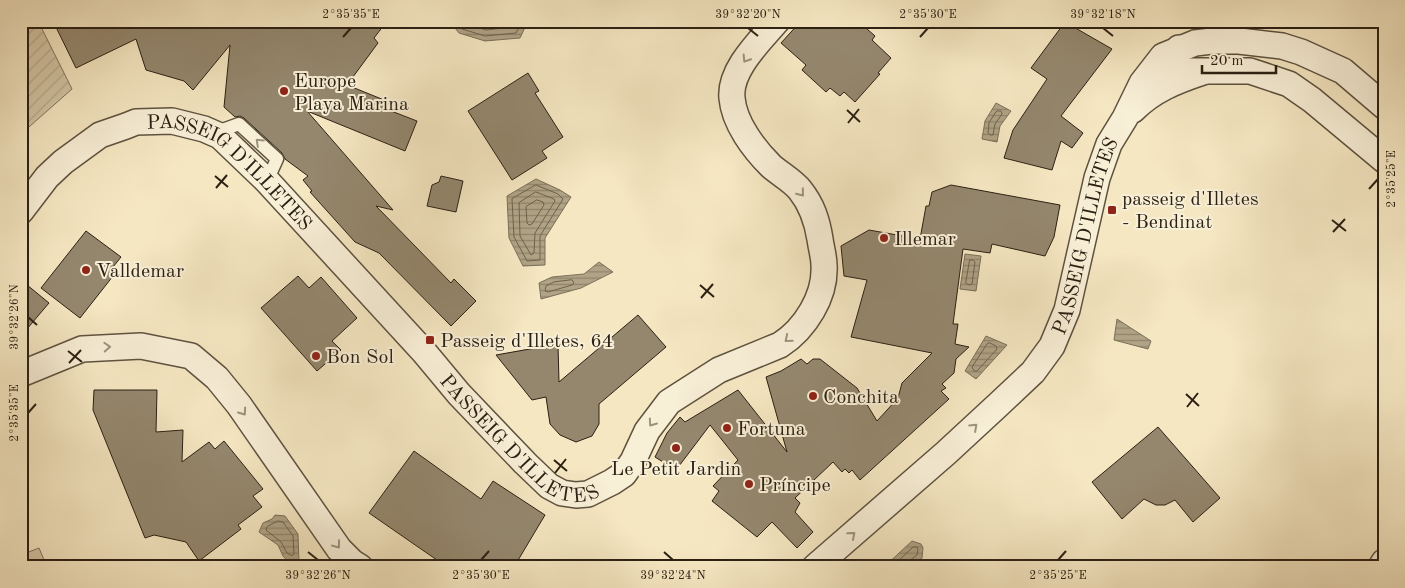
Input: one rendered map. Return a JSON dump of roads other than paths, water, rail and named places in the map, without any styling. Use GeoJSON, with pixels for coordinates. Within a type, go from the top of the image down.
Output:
{"type":"FeatureCollection","features":[{"type":"Feature","properties":{"kind":"street","name":"PASSEIG D'ILLETES"},"geometry":{"type":"LineString","coordinates":[[21,211],[47,176],[63,162],[100,136],[136,122],[172,121],[220,136],[266,181],[424,352],[458,394],[525,463],[549,486],[562,493],[588,494],[606,486],[624,474],[633,461],[647,431],[669,402],[719,370],[788,340],[809,315],[816,302],[822,285],[825,266],[817,223],[811,206],[799,188],[770,164],[750,141],[735,112],[732,96],[734,81],[749,53],[777,21]]}},
{"type":"Feature","properties":{"kind":"street","name":"PASSEIG D'ILLETES"},"geometry":{"type":"LineString","coordinates":[[815,567],[946,453],[999,404],[1033,372],[1052,346],[1067,310],[1097,178],[1109,144],[1125,118],[1142,83],[1163,56],[1195,43],[1212,41],[1239,41],[1282,46],[1301,52],[1343,72],[1384,106]]}},
{"type":"Feature","properties":{"kind":"street"},"geometry":{"type":"LineString","coordinates":[[1179,48],[1172,61],[1176,68],[1186,71],[1225,70],[1250,72],[1290,84],[1342,124],[1384,160]]}},
{"type":"Feature","properties":{"kind":"street"},"geometry":{"type":"LineString","coordinates":[[1125,118],[1140,103],[1159,89],[1180,79],[1205,71]]}},
{"type":"Feature","properties":{"kind":"street"},"geometry":{"type":"LineString","coordinates":[[21,374],[82,349],[141,346],[191,356],[217,378],[239,405],[339,549],[360,567]]}},
{"type":"Feature","properties":{"kind":"street"},"geometry":{"type":"LineString","coordinates":[[1381,567],[1384,562]]}},
{"type":"Feature","properties":{"kind":"water"},"geometry":{"type":"Polygon","coordinates":[[[456,21],[528,21],[520,38],[485,41],[459,33],[452,24],[456,21]]]}},
{"type":"Feature","properties":{"kind":"water"},"geometry":{"type":"Polygon","coordinates":[[[996,103],[1011,111],[1000,126],[997,142],[982,139],[985,121],[996,103]]]}},
{"type":"Feature","properties":{"kind":"water"},"geometry":{"type":"Polygon","coordinates":[[[536,179],[571,197],[545,238],[545,265],[523,266],[509,238],[507,196],[536,179]]]}},
{"type":"Feature","properties":{"kind":"water"},"geometry":{"type":"Polygon","coordinates":[[[965,254],[981,256],[976,291],[960,289],[965,254]]]}},
{"type":"Feature","properties":{"kind":"water"},"geometry":{"type":"Polygon","coordinates":[[[599,262],[613,272],[581,288],[541,299],[539,283],[552,277],[584,274],[599,262]]]}},
{"type":"Feature","properties":{"kind":"water"},"geometry":{"type":"Polygon","coordinates":[[[1117,319],[1151,341],[1148,349],[1114,340],[1117,319]]]}},
{"type":"Feature","properties":{"kind":"water"},"geometry":{"type":"Polygon","coordinates":[[[986,336],[1007,345],[976,379],[965,371],[986,336]]]}},
{"type":"Feature","properties":{"kind":"water"},"geometry":{"type":"Polygon","coordinates":[[[275,515],[285,516],[298,534],[299,563],[292,566],[283,556],[278,545],[259,532],[263,523],[272,519],[275,515]]]}},
{"type":"Feature","properties":{"kind":"water"},"geometry":{"type":"Polygon","coordinates":[[[912,541],[921,544],[923,548],[922,558],[910,567],[884,567],[912,541]]]}},
{"type":"Feature","properties":{"kind":"place","name":"Europe Playa Marina"},"geometry":{"type":"Point","coordinates":[284,91]}},
{"type":"Feature","properties":{"kind":"place","name":"passeig d'Illetes - Bendinat"},"geometry":{"type":"Point","coordinates":[1112,210]}},
{"type":"Feature","properties":{"kind":"place","name":"Illemar"},"geometry":{"type":"Point","coordinates":[884,238]}},
{"type":"Feature","properties":{"kind":"place","name":"Valldemar"},"geometry":{"type":"Point","coordinates":[86,270]}},
{"type":"Feature","properties":{"kind":"place","name":"Passeig d'Illetes, 64"},"geometry":{"type":"Point","coordinates":[430,340]}},
{"type":"Feature","properties":{"kind":"place","name":"Bon Sol"},"geometry":{"type":"Point","coordinates":[316,356]}},
{"type":"Feature","properties":{"kind":"place","name":"Conchita"},"geometry":{"type":"Point","coordinates":[813,396]}},
{"type":"Feature","properties":{"kind":"place","name":"Fortuna"},"geometry":{"type":"Point","coordinates":[727,428]}},
{"type":"Feature","properties":{"kind":"place","name":"Le Petit Jardin"},"geometry":{"type":"Point","coordinates":[676,448]}},
{"type":"Feature","properties":{"kind":"place","name":"Príncipe"},"geometry":{"type":"Point","coordinates":[749,484]}}]}
